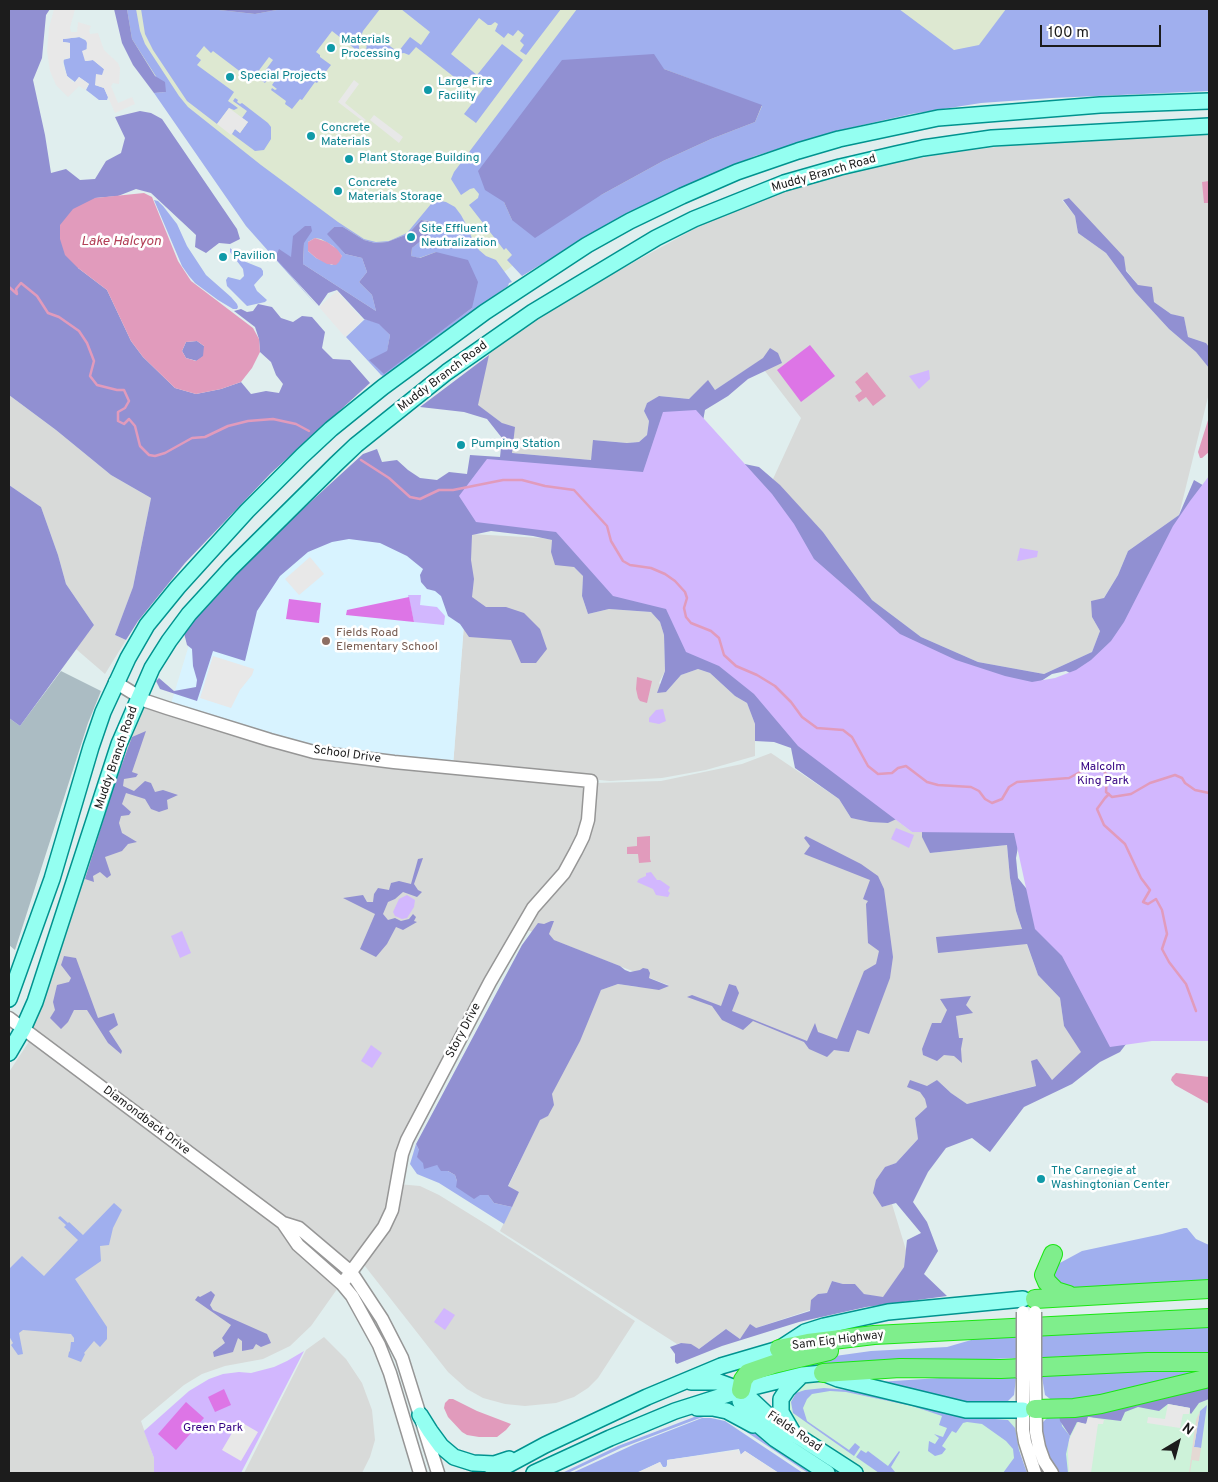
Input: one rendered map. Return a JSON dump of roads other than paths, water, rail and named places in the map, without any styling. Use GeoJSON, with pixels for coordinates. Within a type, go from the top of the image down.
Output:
{"type":"FeatureCollection","features":[{"type":"Feature","properties":{"kind":"highway"},"geometry":{"type":"LineString","coordinates":[[1053,1254],[1044,1275],[1047,1282],[1056,1291],[1072,1296]]}},
{"type":"Feature","properties":{"kind":"highway"},"geometry":{"type":"LineString","coordinates":[[1029,1305],[1072,1296],[1209,1289]]}},
{"type":"Feature","properties":{"kind":"highway"},"geometry":{"type":"LineString","coordinates":[[1103,1322],[1209,1311]]}},
{"type":"Feature","properties":{"kind":"highway","name":"Sam Eig Highway"},"geometry":{"type":"LineString","coordinates":[[779,1349],[808,1343],[874,1335],[1209,1318]]}},
{"type":"Feature","properties":{"kind":"highway"},"geometry":{"type":"LineString","coordinates":[[741,1390],[743,1380],[748,1373],[774,1364],[836,1350],[946,1341],[985,1329]]}},
{"type":"Feature","properties":{"kind":"highway"},"geometry":{"type":"LineString","coordinates":[[823,1373],[900,1368],[1001,1369],[1148,1362],[1209,1362]]}},
{"type":"Feature","properties":{"kind":"highway"},"geometry":{"type":"LineString","coordinates":[[1029,1409],[1074,1408],[1101,1404],[1209,1378]]}},
{"type":"Feature","properties":{"kind":"main road","name":"Muddy Branch Road"},"geometry":{"type":"LineString","coordinates":[[9,999],[52,879],[91,747],[115,682],[147,625],[178,587],[247,511],[331,429],[383,387],[485,312],[587,245],[630,221],[737,172],[838,139],[938,118],[1100,105],[1209,100]]}},
{"type":"Feature","properties":{"kind":"main road","name":"Muddy Branch Road"},"geometry":{"type":"LineString","coordinates":[[9,1053],[23,1029],[35,1002],[119,744],[152,668],[189,614],[237,561],[356,445],[447,372],[540,307],[656,238],[694,219],[784,183],[840,167],[923,148],[992,138],[1209,126]]}},
{"type":"Feature","properties":{"kind":"main road"},"geometry":{"type":"LineString","coordinates":[[779,1349],[805,1332],[857,1318],[920,1309],[1029,1305]]}},
{"type":"Feature","properties":{"kind":"main road","name":"Sam Eig Highway"},"geometry":{"type":"LineString","coordinates":[[494,1473],[545,1445],[675,1385],[721,1366],[779,1349]]}},
{"type":"Feature","properties":{"kind":"main road"},"geometry":{"type":"LineString","coordinates":[[534,1473],[610,1438],[675,1412],[741,1390],[802,1375],[823,1373],[966,1410],[1029,1409]]}},
{"type":"Feature","properties":{"kind":"main road"},"geometry":{"type":"LineString","coordinates":[[796,1436],[784,1418],[780,1404],[784,1393],[802,1375]]}},
{"type":"Feature","properties":{"kind":"main road"},"geometry":{"type":"LineString","coordinates":[[675,1385],[713,1381],[729,1384],[741,1390]]}},
{"type":"Feature","properties":{"kind":"main road","name":"Fields Road"},"geometry":{"type":"LineString","coordinates":[[741,1390],[773,1420],[855,1473]]}},
{"type":"Feature","properties":{"kind":"main road","name":"Fields Road"},"geometry":{"type":"LineString","coordinates":[[741,1390],[740,1402],[748,1416],[775,1439],[827,1473]]}},
{"type":"Feature","properties":{"kind":"main road"},"geometry":{"type":"LineString","coordinates":[[675,1412],[708,1408],[719,1409],[738,1417],[775,1439]]}},
{"type":"Feature","properties":{"kind":"main road"},"geometry":{"type":"LineString","coordinates":[[420,1415],[441,1446],[454,1457],[473,1463],[494,1464],[545,1445]]}},
{"type":"Feature","properties":{"kind":"main road"},"geometry":{"type":"LineString","coordinates":[[813,1464],[842,1473]]}},
{"type":"Feature","properties":{"kind":"street","name":"School Drive"},"geometry":{"type":"LineString","coordinates":[[115,682],[138,697],[167,708],[314,752],[591,782]]}},
{"type":"Feature","properties":{"kind":"street","name":"Story Drive"},"geometry":{"type":"LineString","coordinates":[[342,1284],[384,1227],[392,1210],[400,1164],[407,1140],[481,998],[534,908],[564,873],[583,837],[588,820],[591,782]]}},
{"type":"Feature","properties":{"kind":"street","name":"Diamondback Drive"},"geometry":{"type":"LineString","coordinates":[[9,1018],[283,1223],[298,1245],[342,1284],[352,1296],[379,1345],[390,1373],[420,1473]]}},
{"type":"Feature","properties":{"kind":"street","name":"Diamondback Drive"},"geometry":{"type":"LineString","coordinates":[[283,1223],[299,1228],[351,1272],[382,1319],[402,1358],[438,1473]]}},
{"type":"Feature","properties":{"kind":"street"},"geometry":{"type":"LineString","coordinates":[[1029,1305],[1029,1409],[1025,1442],[1035,1473]]}},
{"type":"Feature","properties":{"kind":"street"},"geometry":{"type":"LineString","coordinates":[[1029,1409],[1044,1461],[1052,1473]]}},
{"type":"Feature","properties":{"kind":"water"},"geometry":{"type":"Polygon","coordinates":[[[1209,181],[1209,203],[1204,203],[1202,182],[1209,181]]]}},
{"type":"Feature","properties":{"kind":"water","name":"Lake Halcyon"},"geometry":{"type":"Polygon","coordinates":[[[144,193],[152,197],[178,261],[191,281],[253,328],[259,339],[260,352],[252,368],[241,382],[221,389],[196,394],[175,388],[143,357],[131,341],[107,290],[78,268],[65,255],[60,239],[60,225],[73,209],[95,198],[144,193]],[[197,341],[186,342],[182,351],[186,358],[196,361],[203,356],[204,346],[197,341]]]}},
{"type":"Feature","properties":{"kind":"water"},"geometry":{"type":"Polygon","coordinates":[[[315,238],[327,242],[337,249],[342,256],[336,265],[327,264],[308,251],[308,242],[315,238]]]}},
{"type":"Feature","properties":{"kind":"water"},"geometry":{"type":"Polygon","coordinates":[[[867,372],[886,396],[873,406],[866,397],[859,402],[855,396],[862,391],[855,382],[867,372]]]}},
{"type":"Feature","properties":{"kind":"water"},"geometry":{"type":"Polygon","coordinates":[[[1209,417],[1209,452],[1200,458],[1198,452],[1209,417]]]}},
{"type":"Feature","properties":{"kind":"water"},"geometry":{"type":"Polygon","coordinates":[[[637,677],[652,681],[647,703],[640,701],[638,698],[636,689],[637,677]]]}},
{"type":"Feature","properties":{"kind":"water"},"geometry":{"type":"Polygon","coordinates":[[[650,836],[651,862],[639,863],[638,854],[627,854],[627,847],[637,846],[637,837],[650,836]]]}},
{"type":"Feature","properties":{"kind":"water"},"geometry":{"type":"Polygon","coordinates":[[[1176,1073],[1209,1077],[1209,1104],[1175,1085],[1171,1080],[1176,1073]]]}},
{"type":"Feature","properties":{"kind":"water"},"geometry":{"type":"Polygon","coordinates":[[[449,1399],[511,1424],[497,1437],[467,1435],[448,1417],[444,1408],[445,1403],[449,1399]]]}},
{"type":"Feature","properties":{"kind":"waterway"},"geometry":{"type":"LineString","coordinates":[[9,287],[17,294],[16,289],[21,283],[37,296],[48,313],[59,317],[79,331],[87,343],[94,361],[90,376],[97,385],[124,390],[129,401],[125,408],[118,412],[118,421],[124,424],[129,419],[135,426],[140,446],[149,455],[155,456],[165,453],[192,438],[205,437],[228,426],[248,421],[273,419],[296,424],[309,431]]}},
{"type":"Feature","properties":{"kind":"waterway"},"geometry":{"type":"LineString","coordinates":[[361,460],[389,478],[410,497],[420,499],[439,490],[453,490],[503,480],[522,480],[545,486],[574,490],[607,526],[611,541],[623,561],[630,565],[651,568],[675,581],[685,592],[687,598],[684,608],[686,617],[691,623],[711,631],[719,638],[724,655],[736,666],[757,675],[775,686],[791,702],[802,717],[817,728],[843,730],[852,737],[868,766],[878,774],[892,773],[898,768],[906,766],[927,782],[938,785],[971,787],[979,791],[985,799],[992,803],[1002,799],[1009,787],[1017,782],[1069,778],[1094,767],[1101,768],[1107,775],[1106,792],[1112,797],[1131,794],[1150,783],[1175,775],[1182,778],[1185,783],[1195,790],[1209,793]]}},
{"type":"Feature","properties":{"kind":"waterway"},"geometry":{"type":"LineString","coordinates":[[1109,794],[1097,809],[1104,825],[1125,844],[1141,878],[1150,890],[1143,902],[1148,904],[1156,899],[1162,910],[1167,934],[1162,949],[1169,962],[1186,984],[1196,1011]]}},
{"type":"Feature","properties":{"kind":"place","name":"Materials Processing"},"geometry":{"type":"Point","coordinates":[331,48]}},
{"type":"Feature","properties":{"kind":"place","name":"Special Projects"},"geometry":{"type":"Point","coordinates":[230,77]}},
{"type":"Feature","properties":{"kind":"place","name":"Large Fire Facility"},"geometry":{"type":"Point","coordinates":[428,90]}},
{"type":"Feature","properties":{"kind":"place","name":"Concrete Materials"},"geometry":{"type":"Point","coordinates":[311,136]}},
{"type":"Feature","properties":{"kind":"place","name":"Plant Storage Building"},"geometry":{"type":"Point","coordinates":[349,159]}},
{"type":"Feature","properties":{"kind":"place","name":"Concrete Materials Storage"},"geometry":{"type":"Point","coordinates":[338,191]}},
{"type":"Feature","properties":{"kind":"place","name":"Site Effluent Neutralization"},"geometry":{"type":"Point","coordinates":[411,237]}},
{"type":"Feature","properties":{"kind":"place","name":"Pavilion"},"geometry":{"type":"Point","coordinates":[223,257]}},
{"type":"Feature","properties":{"kind":"place","name":"Pumping Station"},"geometry":{"type":"Point","coordinates":[461,445]}},
{"type":"Feature","properties":{"kind":"place","name":"Fields Road Elementary School"},"geometry":{"type":"Point","coordinates":[326,641]}},
{"type":"Feature","properties":{"kind":"place","name":"The Carnegie at Washingtonian Center"},"geometry":{"type":"Point","coordinates":[1041,1179]}},
{"type":"Feature","properties":{"kind":"park label","name":"Malcolm King Park"},"geometry":{"type":"Point","coordinates":[1103,775]}},
{"type":"Feature","properties":{"kind":"park label","name":"Green Park"},"geometry":{"type":"Point","coordinates":[213,1429]}}]}
